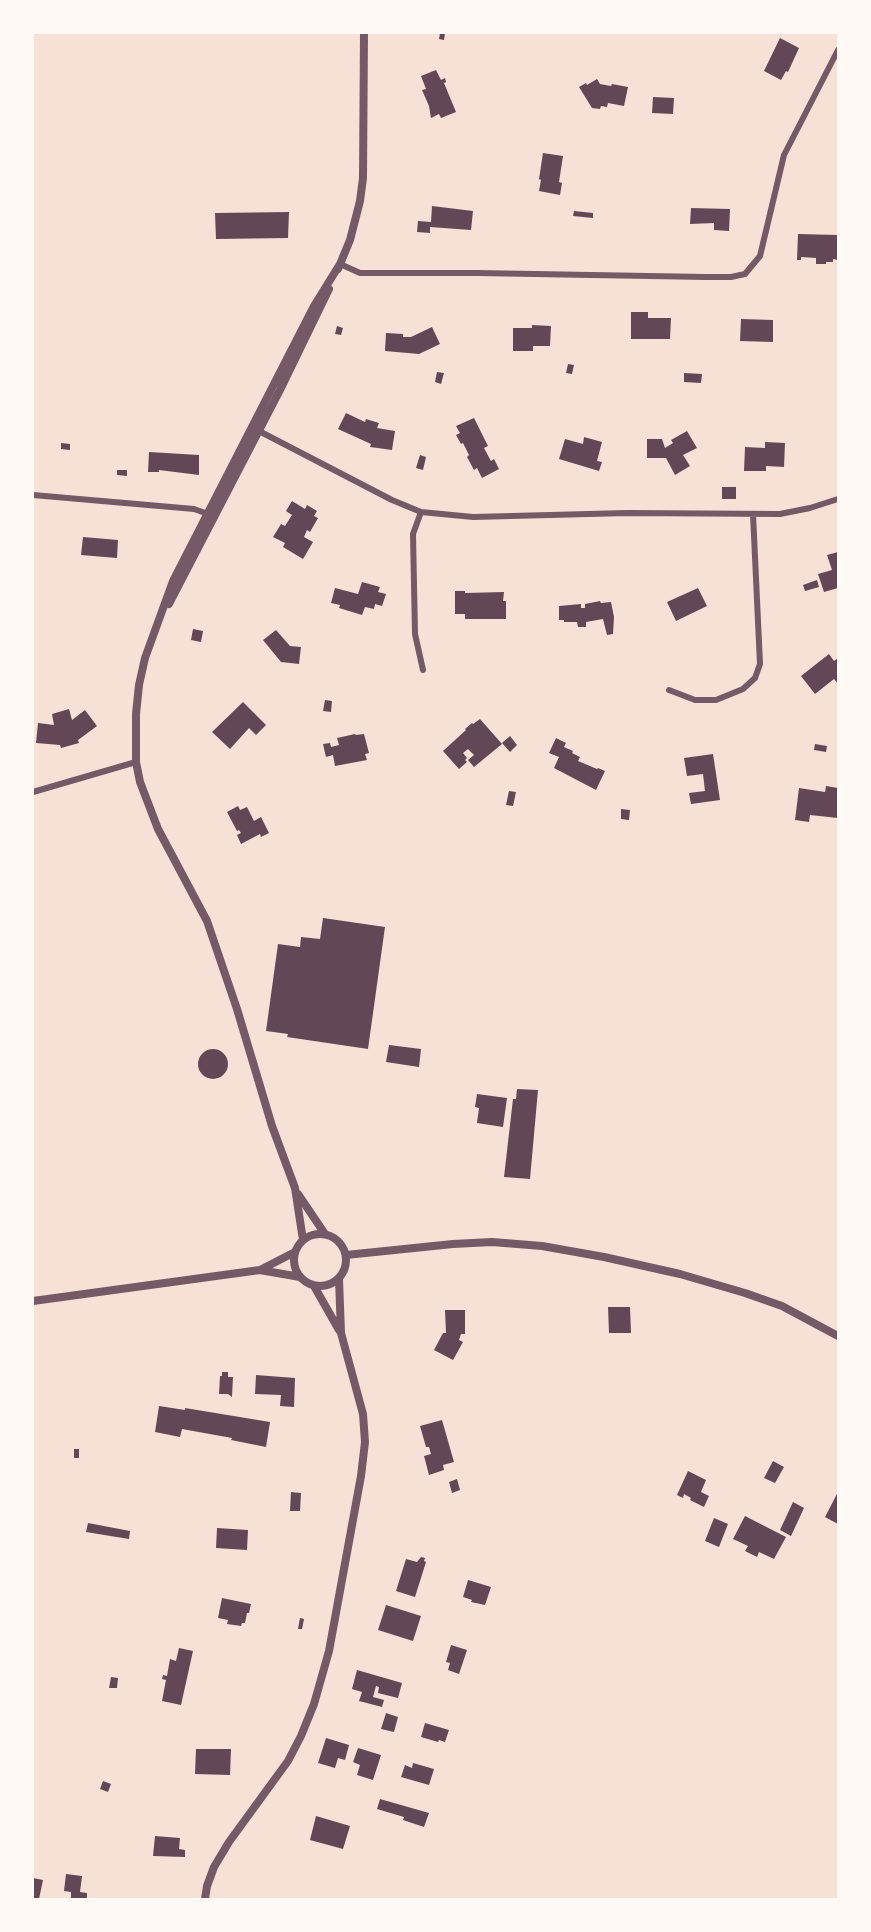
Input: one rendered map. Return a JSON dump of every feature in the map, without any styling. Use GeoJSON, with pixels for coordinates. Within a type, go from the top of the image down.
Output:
{"type":"FeatureCollection","features":[{"type":"Feature","properties":{"kind":"street"},"geometry":{"type":"LineString","coordinates":[[303,1240],[295,1188],[272,1126],[237,1009],[207,921],[158,829],[140,782],[136,762],[135,714],[145,658],[173,581],[211,515],[314,306],[340,264],[350,240],[363,178],[364,33]]}},
{"type":"Feature","properties":{"kind":"street"},"geometry":{"type":"LineString","coordinates":[[340,264],[360,273],[706,277],[731,277],[745,274],[760,256],[784,155],[838,50]]}},
{"type":"Feature","properties":{"kind":"street"},"geometry":{"type":"LineString","coordinates":[[255,429],[392,500],[421,512],[473,517],[627,513],[780,514],[838,500]]}},
{"type":"Feature","properties":{"kind":"street"},"geometry":{"type":"LineString","coordinates":[[33,495],[194,509],[211,515]]}},
{"type":"Feature","properties":{"kind":"street"},"geometry":{"type":"LineString","coordinates":[[421,512],[413,534],[413,545],[415,634],[423,670]]}},
{"type":"Feature","properties":{"kind":"street"},"geometry":{"type":"LineString","coordinates":[[669,690],[695,700],[716,700],[743,689],[755,678],[760,664],[753,514]]}},
{"type":"Feature","properties":{"kind":"street"},"geometry":{"type":"LineString","coordinates":[[33,792],[136,762]]}},
{"type":"Feature","properties":{"kind":"street"},"geometry":{"type":"LineString","coordinates":[[295,1188],[325,1234]]}},
{"type":"Feature","properties":{"kind":"street"},"geometry":{"type":"LineString","coordinates":[[300,1277],[294,1265],[296,1252],[303,1240],[310,1236],[325,1234],[335,1238],[346,1255],[347,1264],[344,1272],[339,1279],[327,1286],[314,1286]]}},
{"type":"Feature","properties":{"kind":"street"},"geometry":{"type":"LineString","coordinates":[[346,1255],[492,1242],[542,1246],[680,1274],[745,1293],[782,1306],[838,1336]]}},
{"type":"Feature","properties":{"kind":"street"},"geometry":{"type":"LineString","coordinates":[[260,1270],[296,1252]]}},
{"type":"Feature","properties":{"kind":"street"},"geometry":{"type":"LineString","coordinates":[[33,1300],[260,1270],[300,1277],[314,1286],[341,1333]]}},
{"type":"Feature","properties":{"kind":"street"},"geometry":{"type":"LineString","coordinates":[[205,1899],[214,1867],[229,1842],[288,1761],[301,1736],[314,1704],[329,1651],[361,1476],[365,1442],[363,1414],[341,1333],[339,1279]]}},
{"type":"Feature","properties":{"kind":"building"},"geometry":{"type":"Polygon","coordinates":[[[440,33],[445,33],[444,40],[439,39],[440,33]]]}},
{"type":"Feature","properties":{"kind":"building"},"geometry":{"type":"Polygon","coordinates":[[[780,38],[799,48],[788,72],[786,71],[781,80],[764,71],[780,38]]]}},
{"type":"Feature","properties":{"kind":"building"},"geometry":{"type":"Polygon","coordinates":[[[436,70],[441,80],[445,78],[444,83],[456,112],[441,118],[439,114],[431,118],[422,90],[426,89],[421,76],[436,70]]]}},
{"type":"Feature","properties":{"kind":"building"},"geometry":{"type":"Polygon","coordinates":[[[597,79],[600,84],[628,87],[624,106],[608,103],[607,107],[592,108],[579,87],[597,79]]]}},
{"type":"Feature","properties":{"kind":"building"},"geometry":{"type":"Polygon","coordinates":[[[653,97],[674,98],[673,114],[652,113],[653,97]]]}},
{"type":"Feature","properties":{"kind":"building"},"geometry":{"type":"Polygon","coordinates":[[[543,153],[563,156],[559,182],[562,183],[560,195],[539,191],[543,153]]]}},
{"type":"Feature","properties":{"kind":"building"},"geometry":{"type":"Polygon","coordinates":[[[432,206],[473,211],[471,230],[430,227],[430,233],[417,232],[418,221],[431,222],[432,206]]]}},
{"type":"Feature","properties":{"kind":"building"},"geometry":{"type":"Polygon","coordinates":[[[691,208],[730,209],[729,231],[714,230],[714,223],[690,224],[691,208]]]}},
{"type":"Feature","properties":{"kind":"building"},"geometry":{"type":"Polygon","coordinates":[[[574,211],[593,213],[593,218],[573,216],[574,211]]]}},
{"type":"Feature","properties":{"kind":"building"},"geometry":{"type":"Polygon","coordinates":[[[289,212],[288,238],[216,239],[215,213],[289,212]]]}},
{"type":"Feature","properties":{"kind":"building"},"geometry":{"type":"Polygon","coordinates":[[[798,234],[838,235],[838,260],[833,259],[833,262],[816,264],[816,258],[801,257],[801,260],[797,260],[798,234]]]}},
{"type":"Feature","properties":{"kind":"building"},"geometry":{"type":"Polygon","coordinates":[[[631,312],[648,312],[648,318],[671,318],[670,339],[631,339],[631,312]]]}},
{"type":"Feature","properties":{"kind":"building"},"geometry":{"type":"Polygon","coordinates":[[[741,319],[773,320],[773,342],[740,341],[741,319]]]}},
{"type":"Feature","properties":{"kind":"building"},"geometry":{"type":"Polygon","coordinates":[[[532,325],[551,326],[550,346],[533,346],[533,351],[513,351],[513,328],[532,328],[532,325]]]}},
{"type":"Feature","properties":{"kind":"building"},"geometry":{"type":"Polygon","coordinates":[[[337,326],[343,328],[341,335],[335,334],[337,326]]]}},
{"type":"Feature","properties":{"kind":"building"},"geometry":{"type":"Polygon","coordinates":[[[432,327],[440,344],[419,354],[385,351],[386,333],[411,337],[432,327]]]}},
{"type":"Feature","properties":{"kind":"building"},"geometry":{"type":"Polygon","coordinates":[[[568,364],[574,365],[572,374],[566,373],[568,364]]]}},
{"type":"Feature","properties":{"kind":"building"},"geometry":{"type":"Polygon","coordinates":[[[437,372],[444,373],[441,384],[435,382],[437,372]]]}},
{"type":"Feature","properties":{"kind":"building"},"geometry":{"type":"Polygon","coordinates":[[[684,373],[702,374],[701,383],[684,382],[684,373]]]}},
{"type":"Feature","properties":{"kind":"building"},"geometry":{"type":"Polygon","coordinates":[[[346,413],[365,422],[366,419],[379,423],[377,428],[395,431],[392,450],[370,447],[371,444],[338,429],[346,413]]]}},
{"type":"Feature","properties":{"kind":"building"},"geometry":{"type":"Polygon","coordinates":[[[474,418],[488,446],[484,448],[491,461],[494,459],[499,469],[482,478],[477,468],[474,470],[463,443],[461,444],[456,435],[460,433],[456,426],[474,418]]]}},
{"type":"Feature","properties":{"kind":"building"},"geometry":{"type":"Polygon","coordinates":[[[687,431],[697,448],[683,455],[690,466],[675,475],[666,458],[647,458],[647,439],[662,439],[665,448],[673,443],[671,440],[687,431]]]}},
{"type":"Feature","properties":{"kind":"building"},"geometry":{"type":"Polygon","coordinates":[[[584,437],[602,442],[597,461],[602,462],[599,471],[559,459],[565,439],[583,444],[584,437]]]}},
{"type":"Feature","properties":{"kind":"building"},"geometry":{"type":"Polygon","coordinates":[[[765,442],[785,443],[784,467],[766,466],[766,471],[744,471],[745,447],[765,448],[765,442]]]}},
{"type":"Feature","properties":{"kind":"building"},"geometry":{"type":"Polygon","coordinates":[[[61,443],[70,444],[70,450],[61,449],[61,443]]]}},
{"type":"Feature","properties":{"kind":"building"},"geometry":{"type":"Polygon","coordinates":[[[149,452],[199,455],[199,475],[159,470],[159,472],[148,472],[149,452]]]}},
{"type":"Feature","properties":{"kind":"building"},"geometry":{"type":"Polygon","coordinates":[[[420,455],[426,457],[423,470],[416,468],[420,455]]]}},
{"type":"Feature","properties":{"kind":"building"},"geometry":{"type":"Polygon","coordinates":[[[117,470],[127,470],[127,476],[117,475],[117,470]]]}},
{"type":"Feature","properties":{"kind":"building"},"geometry":{"type":"Polygon","coordinates":[[[722,487],[736,487],[736,499],[722,499],[722,487]]]}},
{"type":"Feature","properties":{"kind":"building"},"geometry":{"type":"Polygon","coordinates":[[[292,501],[305,509],[307,505],[317,511],[314,516],[318,518],[310,532],[307,530],[304,537],[313,542],[303,559],[283,547],[285,543],[273,537],[281,524],[285,526],[292,515],[286,511],[292,501]]]}},
{"type":"Feature","properties":{"kind":"building"},"geometry":{"type":"Polygon","coordinates":[[[83,537],[118,540],[117,558],[81,555],[83,537]]]}},
{"type":"Feature","properties":{"kind":"building"},"geometry":{"type":"Polygon","coordinates":[[[838,552],[838,588],[824,592],[818,574],[832,570],[827,555],[838,552]]]}},
{"type":"Feature","properties":{"kind":"building"},"geometry":{"type":"Polygon","coordinates":[[[817,580],[819,587],[805,591],[803,585],[817,580]]]}},
{"type":"Feature","properties":{"kind":"building"},"geometry":{"type":"Polygon","coordinates":[[[362,582],[380,587],[378,592],[386,594],[382,606],[375,604],[374,609],[365,607],[362,615],[331,603],[335,588],[358,594],[362,582]]]}},
{"type":"Feature","properties":{"kind":"building"},"geometry":{"type":"Polygon","coordinates":[[[698,588],[707,606],[676,621],[667,602],[698,588]]]}},
{"type":"Feature","properties":{"kind":"building"},"geometry":{"type":"Polygon","coordinates":[[[455,591],[504,592],[506,619],[465,619],[465,614],[455,614],[455,591]]]}},
{"type":"Feature","properties":{"kind":"building"},"geometry":{"type":"Polygon","coordinates":[[[600,601],[601,603],[611,602],[614,617],[613,634],[607,635],[603,619],[586,622],[586,627],[578,627],[577,622],[559,620],[559,606],[581,604],[581,608],[585,608],[585,604],[600,601]]]}},
{"type":"Feature","properties":{"kind":"building"},"geometry":{"type":"Polygon","coordinates":[[[193,629],[203,631],[201,642],[191,640],[193,629]]]}},
{"type":"Feature","properties":{"kind":"building"},"geometry":{"type":"Polygon","coordinates":[[[276,630],[290,646],[301,647],[299,664],[281,662],[263,640],[276,630]]]}},
{"type":"Feature","properties":{"kind":"building"},"geometry":{"type":"Polygon","coordinates":[[[829,654],[834,661],[838,658],[838,684],[834,679],[815,694],[801,676],[829,654]]]}},
{"type":"Feature","properties":{"kind":"building"},"geometry":{"type":"Polygon","coordinates":[[[325,700],[332,701],[331,712],[323,711],[325,700]]]}},
{"type":"Feature","properties":{"kind":"building"},"geometry":{"type":"Polygon","coordinates":[[[243,702],[266,725],[256,735],[249,728],[230,749],[212,732],[243,702]]]}},
{"type":"Feature","properties":{"kind":"building"},"geometry":{"type":"Polygon","coordinates":[[[69,709],[72,720],[85,710],[97,726],[78,740],[79,743],[61,748],[60,745],[36,743],[38,723],[54,725],[52,714],[69,709]]]}},
{"type":"Feature","properties":{"kind":"building"},"geometry":{"type":"Polygon","coordinates":[[[480,719],[502,744],[474,767],[468,760],[474,755],[468,749],[463,753],[467,762],[459,769],[443,751],[465,729],[480,719]]]}},
{"type":"Feature","properties":{"kind":"building"},"geometry":{"type":"Polygon","coordinates":[[[364,734],[369,753],[365,754],[367,760],[335,766],[333,755],[326,757],[323,744],[330,743],[331,747],[339,745],[337,738],[364,734]]]}},
{"type":"Feature","properties":{"kind":"building"},"geometry":{"type":"Polygon","coordinates":[[[510,736],[517,745],[510,752],[502,743],[510,736]]]}},
{"type":"Feature","properties":{"kind":"building"},"geometry":{"type":"Polygon","coordinates":[[[556,738],[566,743],[564,747],[580,757],[578,761],[605,771],[596,790],[554,768],[559,757],[549,753],[556,738]]]}},
{"type":"Feature","properties":{"kind":"building"},"geometry":{"type":"Polygon","coordinates":[[[815,744],[827,746],[826,752],[814,750],[815,744]]]}},
{"type":"Feature","properties":{"kind":"building"},"geometry":{"type":"Polygon","coordinates":[[[713,754],[720,800],[691,804],[689,793],[705,791],[703,774],[687,776],[684,758],[713,754]]]}},
{"type":"Feature","properties":{"kind":"building"},"geometry":{"type":"Polygon","coordinates":[[[826,786],[838,788],[838,818],[810,815],[809,822],[795,820],[799,788],[825,792],[826,786]]]}},
{"type":"Feature","properties":{"kind":"building"},"geometry":{"type":"Polygon","coordinates":[[[509,791],[516,792],[513,806],[506,805],[509,791]]]}},
{"type":"Feature","properties":{"kind":"building"},"geometry":{"type":"Polygon","coordinates":[[[238,806],[240,810],[247,807],[254,821],[261,817],[269,833],[261,837],[260,834],[241,844],[237,835],[241,833],[237,831],[227,812],[238,806]]]}},
{"type":"Feature","properties":{"kind":"building"},"geometry":{"type":"Polygon","coordinates":[[[621,809],[630,810],[629,820],[621,819],[621,809]]]}},
{"type":"Feature","properties":{"kind":"building"},"geometry":{"type":"Polygon","coordinates":[[[323,918],[385,927],[368,1049],[287,1037],[288,1034],[266,1031],[278,944],[300,947],[301,937],[320,939],[323,918]]]}},
{"type":"Feature","properties":{"kind":"building"},"geometry":{"type":"Polygon","coordinates":[[[389,1045],[421,1049],[419,1067],[386,1062],[389,1045]]]}},
{"type":"Feature","properties":{"kind":"building"},"geometry":{"type":"Polygon","coordinates":[[[213,1049],[224,1053],[228,1064],[224,1075],[213,1079],[202,1075],[198,1064],[202,1053],[213,1049]]]}},
{"type":"Feature","properties":{"kind":"building"},"geometry":{"type":"Polygon","coordinates":[[[517,1089],[538,1090],[530,1179],[504,1177],[513,1099],[516,1099],[517,1089]]]}},
{"type":"Feature","properties":{"kind":"building"},"geometry":{"type":"Polygon","coordinates":[[[477,1094],[507,1098],[503,1127],[477,1123],[479,1108],[475,1107],[477,1094]]]}},
{"type":"Feature","properties":{"kind":"building"},"geometry":{"type":"Polygon","coordinates":[[[608,1307],[630,1307],[631,1333],[609,1333],[608,1307]]]}},
{"type":"Feature","properties":{"kind":"building"},"geometry":{"type":"Polygon","coordinates":[[[445,1310],[465,1310],[465,1334],[461,1334],[459,1340],[463,1342],[453,1360],[434,1350],[443,1333],[446,1333],[445,1310]]]}},
{"type":"Feature","properties":{"kind":"building"},"geometry":{"type":"Polygon","coordinates":[[[222,1372],[228,1372],[228,1377],[233,1377],[232,1397],[228,1394],[219,1394],[222,1372]]]}},
{"type":"Feature","properties":{"kind":"building"},"geometry":{"type":"Polygon","coordinates":[[[256,1375],[295,1378],[294,1407],[280,1406],[281,1395],[255,1394],[256,1375]]]}},
{"type":"Feature","properties":{"kind":"building"},"geometry":{"type":"Polygon","coordinates":[[[159,1406],[270,1422],[266,1447],[182,1429],[180,1437],[155,1432],[159,1406]]]}},
{"type":"Feature","properties":{"kind":"building"},"geometry":{"type":"Polygon","coordinates":[[[442,1420],[454,1462],[443,1465],[444,1470],[429,1475],[424,1456],[431,1454],[429,1447],[426,1447],[420,1426],[442,1420]]]}},
{"type":"Feature","properties":{"kind":"building"},"geometry":{"type":"Polygon","coordinates":[[[74,1449],[79,1449],[79,1458],[74,1458],[74,1449]]]}},
{"type":"Feature","properties":{"kind":"building"},"geometry":{"type":"Polygon","coordinates":[[[773,1461],[784,1467],[775,1483],[764,1478],[773,1461]]]}},
{"type":"Feature","properties":{"kind":"building"},"geometry":{"type":"Polygon","coordinates":[[[688,1471],[706,1480],[701,1492],[709,1496],[704,1507],[684,1494],[683,1498],[677,1495],[688,1471]]]}},
{"type":"Feature","properties":{"kind":"building"},"geometry":{"type":"Polygon","coordinates":[[[457,1479],[460,1490],[452,1493],[449,1482],[457,1479]]]}},
{"type":"Feature","properties":{"kind":"building"},"geometry":{"type":"Polygon","coordinates":[[[291,1492],[301,1493],[300,1511],[290,1511],[291,1492]]]}},
{"type":"Feature","properties":{"kind":"building"},"geometry":{"type":"Polygon","coordinates":[[[838,1492],[838,1524],[825,1517],[838,1492]]]}},
{"type":"Feature","properties":{"kind":"building"},"geometry":{"type":"Polygon","coordinates":[[[793,1502],[804,1508],[791,1536],[780,1530],[793,1502]]]}},
{"type":"Feature","properties":{"kind":"building"},"geometry":{"type":"Polygon","coordinates":[[[745,1516],[786,1537],[774,1559],[759,1552],[757,1557],[745,1551],[748,1546],[733,1539],[745,1516]]]}},
{"type":"Feature","properties":{"kind":"building"},"geometry":{"type":"Polygon","coordinates":[[[714,1518],[728,1524],[719,1547],[705,1541],[714,1518]]]}},
{"type":"Feature","properties":{"kind":"building"},"geometry":{"type":"Polygon","coordinates":[[[88,1523],[130,1531],[129,1539],[86,1532],[88,1523]]]}},
{"type":"Feature","properties":{"kind":"building"},"geometry":{"type":"Polygon","coordinates":[[[217,1528],[248,1530],[247,1550],[216,1548],[217,1528]]]}},
{"type":"Feature","properties":{"kind":"building"},"geometry":{"type":"Polygon","coordinates":[[[421,1557],[425,1558],[426,1562],[415,1597],[396,1591],[406,1559],[417,1562],[421,1557]]]}},
{"type":"Feature","properties":{"kind":"building"},"geometry":{"type":"Polygon","coordinates":[[[468,1580],[491,1587],[485,1605],[471,1602],[472,1600],[463,1597],[468,1580]]]}},
{"type":"Feature","properties":{"kind":"building"},"geometry":{"type":"Polygon","coordinates":[[[222,1598],[251,1604],[245,1623],[241,1626],[227,1624],[228,1620],[218,1618],[222,1598]]]}},
{"type":"Feature","properties":{"kind":"building"},"geometry":{"type":"Polygon","coordinates":[[[386,1605],[421,1616],[413,1641],[378,1630],[386,1605]]]}},
{"type":"Feature","properties":{"kind":"building"},"geometry":{"type":"Polygon","coordinates":[[[300,1618],[304,1619],[302,1629],[298,1629],[300,1618]]]}},
{"type":"Feature","properties":{"kind":"building"},"geometry":{"type":"Polygon","coordinates":[[[451,1645],[467,1650],[459,1674],[448,1670],[450,1663],[446,1662],[451,1645]]]}},
{"type":"Feature","properties":{"kind":"building"},"geometry":{"type":"Polygon","coordinates":[[[179,1648],[193,1651],[181,1705],[162,1701],[166,1680],[162,1679],[163,1675],[167,1676],[170,1659],[176,1661],[179,1648]]]}},
{"type":"Feature","properties":{"kind":"building"},"geometry":{"type":"Polygon","coordinates":[[[357,1670],[402,1683],[398,1698],[378,1693],[379,1687],[376,1686],[373,1697],[384,1700],[382,1707],[359,1701],[362,1692],[352,1689],[357,1670]]]}},
{"type":"Feature","properties":{"kind":"building"},"geometry":{"type":"Polygon","coordinates":[[[111,1677],[118,1678],[117,1688],[109,1688],[111,1677]]]}},
{"type":"Feature","properties":{"kind":"building"},"geometry":{"type":"Polygon","coordinates":[[[386,1713],[398,1717],[394,1732],[381,1729],[386,1713]]]}},
{"type":"Feature","properties":{"kind":"building"},"geometry":{"type":"Polygon","coordinates":[[[425,1723],[449,1730],[445,1742],[421,1737],[425,1723]]]}},
{"type":"Feature","properties":{"kind":"building"},"geometry":{"type":"Polygon","coordinates":[[[326,1738],[349,1745],[345,1760],[338,1758],[335,1768],[318,1763],[326,1738]]]}},
{"type":"Feature","properties":{"kind":"building"},"geometry":{"type":"Polygon","coordinates":[[[358,1748],[381,1755],[373,1780],[357,1775],[360,1765],[353,1762],[358,1748]]]}},
{"type":"Feature","properties":{"kind":"building"},"geometry":{"type":"Polygon","coordinates":[[[196,1749],[231,1749],[230,1775],[195,1774],[196,1749]]]}},
{"type":"Feature","properties":{"kind":"building"},"geometry":{"type":"Polygon","coordinates":[[[413,1763],[434,1769],[429,1785],[401,1777],[405,1765],[412,1768],[413,1763]]]}},
{"type":"Feature","properties":{"kind":"building"},"geometry":{"type":"Polygon","coordinates":[[[103,1781],[111,1784],[108,1792],[100,1789],[103,1781]]]}},
{"type":"Feature","properties":{"kind":"building"},"geometry":{"type":"Polygon","coordinates":[[[380,1799],[429,1813],[424,1827],[403,1820],[404,1817],[377,1809],[380,1799]]]}},
{"type":"Feature","properties":{"kind":"building"},"geometry":{"type":"Polygon","coordinates":[[[316,1816],[350,1826],[343,1849],[310,1840],[316,1816]]]}},
{"type":"Feature","properties":{"kind":"building"},"geometry":{"type":"Polygon","coordinates":[[[155,1836],[180,1838],[179,1849],[185,1850],[185,1857],[153,1856],[155,1836]]]}},
{"type":"Feature","properties":{"kind":"building"},"geometry":{"type":"Polygon","coordinates":[[[66,1874],[82,1876],[80,1892],[87,1893],[87,1899],[71,1899],[71,1892],[64,1891],[66,1874]]]}},
{"type":"Feature","properties":{"kind":"building"},"geometry":{"type":"Polygon","coordinates":[[[33,1878],[43,1880],[39,1899],[33,1899],[33,1878]]]}}]}
